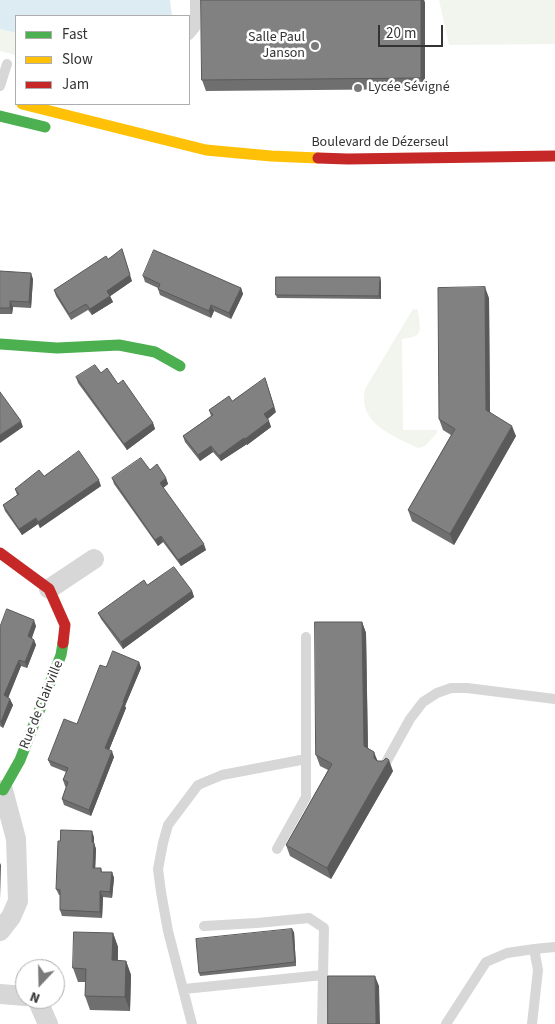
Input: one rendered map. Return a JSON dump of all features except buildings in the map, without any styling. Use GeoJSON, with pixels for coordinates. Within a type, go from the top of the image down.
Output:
{"type":"FeatureCollection","features":[{"type":"Feature","properties":{"kind":"street","name":"Boulevard de Dézerseul"},"geometry":{"type":"LineString","coordinates":[[26,105],[206,150]]}},
{"type":"Feature","properties":{"kind":"street"},"geometry":{"type":"LineString","coordinates":[[0,116],[59,130]]}},
{"type":"Feature","properties":{"kind":"street","name":"Boulevard de Dézerseul"},"geometry":{"type":"LineString","coordinates":[[141,145],[271,156],[348,159],[555,156]]}},
{"type":"Feature","properties":{"kind":"street"},"geometry":{"type":"LineString","coordinates":[[0,344],[57,348],[119,345],[155,352],[180,366]]}},
{"type":"Feature","properties":{"kind":"street","name":"Rue de Clairville"},"geometry":{"type":"LineString","coordinates":[[0,553],[49,589],[65,625],[62,655],[20,760],[3,790]]}},
{"type":"Feature","properties":{"kind":"street"},"geometry":{"type":"LineString","coordinates":[[49,589],[94,559]]}},
{"type":"Feature","properties":{"kind":"street"},"geometry":{"type":"LineString","coordinates":[[0,931],[11,918],[18,901],[16,839],[3,790]]}},
{"type":"Feature","properties":{"kind":"street"},"geometry":{"type":"LineString","coordinates":[[0,994],[15,995]]}},
{"type":"Feature","properties":{"kind":"street"},"geometry":{"type":"LineString","coordinates":[[42,1009],[48,1024]]}},
{"type":"Feature","properties":{"kind":"lane"},"geometry":{"type":"LineString","coordinates":[[190,34],[195,28],[195,0]]}},
{"type":"Feature","properties":{"kind":"lane"},"geometry":{"type":"LineString","coordinates":[[0,86],[7,64]]}},
{"type":"Feature","properties":{"kind":"lane"},"geometry":{"type":"LineString","coordinates":[[276,849],[306,797],[306,637]]}},
{"type":"Feature","properties":{"kind":"lane"},"geometry":{"type":"LineString","coordinates":[[384,766],[410,719],[423,702],[437,693],[451,688],[467,688],[555,699]]}},
{"type":"Feature","properties":{"kind":"lane"},"geometry":{"type":"LineString","coordinates":[[192,1024],[168,931],[158,869],[162,843],[168,825],[198,785],[222,775],[306,759]]}},
{"type":"Feature","properties":{"kind":"lane"},"geometry":{"type":"LineString","coordinates":[[204,926],[309,918],[324,928],[322,1024]]}},
{"type":"Feature","properties":{"kind":"lane"},"geometry":{"type":"LineString","coordinates":[[446,1024],[486,962],[507,952],[555,947]]}},
{"type":"Feature","properties":{"kind":"lane"},"geometry":{"type":"LineString","coordinates":[[532,1024],[538,970],[534,948]]}},
{"type":"Feature","properties":{"kind":"lane"},"geometry":{"type":"LineString","coordinates":[[184,989],[323,975]]}},
{"type":"Feature","properties":{"kind":"shaded area"},"geometry":{"type":"Polygon","coordinates":[[[0,0],[170,0],[172,15],[15,15],[15,33],[0,29],[0,0]]]}},
{"type":"Feature","properties":{"kind":"shaded area"},"geometry":{"type":"Polygon","coordinates":[[[439,0],[555,0],[555,44],[449,45],[439,0]]]}},
{"type":"Feature","properties":{"kind":"shaded area"},"geometry":{"type":"Polygon","coordinates":[[[0,29],[15,33],[15,55],[0,51],[0,29]]]}},
{"type":"Feature","properties":{"kind":"shaded area"},"geometry":{"type":"Polygon","coordinates":[[[413,309],[418,310],[420,328],[418,334],[402,339],[403,430],[437,430],[437,433],[425,446],[418,448],[379,427],[366,411],[364,401],[365,389],[413,309]]]}},
{"type":"Feature","properties":{"kind":"traffic: fast"},"geometry":{"type":"LineString","coordinates":[[0,116],[45,127]]}},
{"type":"Feature","properties":{"kind":"traffic: fast"},"geometry":{"type":"LineString","coordinates":[[0,344],[57,348],[119,345],[155,352],[180,366]]}},
{"type":"Feature","properties":{"kind":"traffic: fast"},"geometry":{"type":"LineString","coordinates":[[3,790],[20,760],[61,655],[63,643]]}},
{"type":"Feature","properties":{"kind":"traffic: slow"},"geometry":{"type":"LineString","coordinates":[[26,105],[206,150],[318,158]]}},
{"type":"Feature","properties":{"kind":"traffic: jam"},"geometry":{"type":"LineString","coordinates":[[318,158],[555,156]]}},
{"type":"Feature","properties":{"kind":"traffic: jam"},"geometry":{"type":"LineString","coordinates":[[0,553],[49,589],[65,625],[63,643]]}},
{"type":"Feature","properties":{"kind":"place","name":"Salle Paul Janson"},"geometry":{"type":"Point","coordinates":[315,46]}},
{"type":"Feature","properties":{"kind":"place","name":"Lycée Sévigné"},"geometry":{"type":"Point","coordinates":[358,88]}}]}
